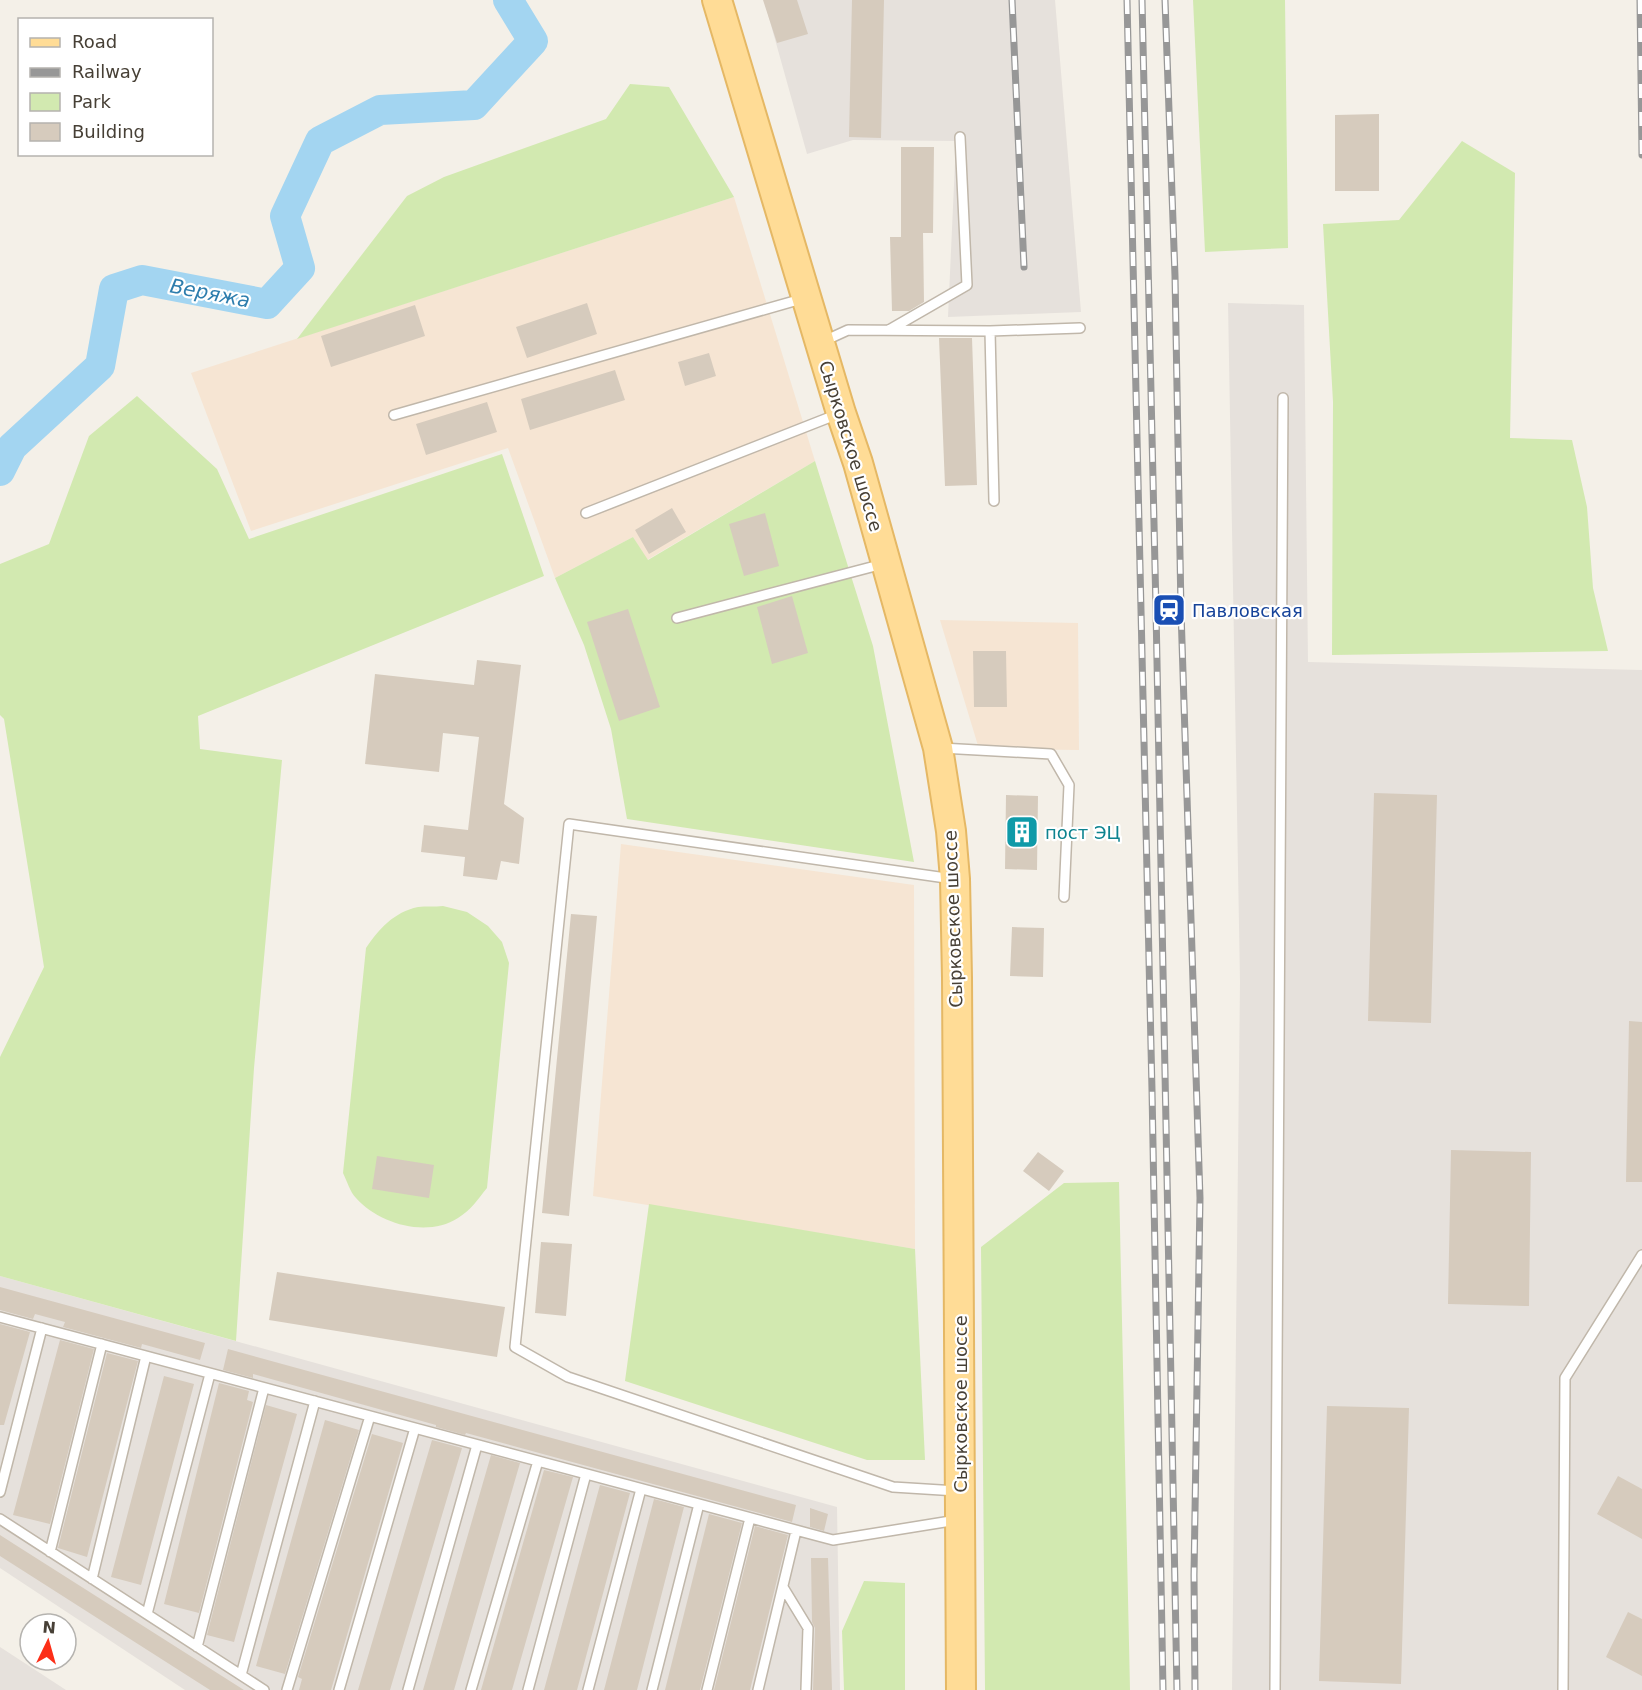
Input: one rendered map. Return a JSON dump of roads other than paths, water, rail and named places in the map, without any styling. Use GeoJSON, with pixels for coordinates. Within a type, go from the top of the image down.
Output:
{"type":"FeatureCollection","features":[{"type":"Feature","properties":{"kind":"main road","name":"Сырковское шоссе"},"geometry":{"type":"LineString","coordinates":[[717,0],[858,463],[938,748],[951,831],[955,879],[962,1690]]}},
{"type":"Feature","properties":{"kind":"lane"},"geometry":{"type":"LineString","coordinates":[[888,330],[967,285],[960,137]]}},
{"type":"Feature","properties":{"kind":"lane"},"geometry":{"type":"LineString","coordinates":[[394,415],[807,297]]}},
{"type":"Feature","properties":{"kind":"lane"},"geometry":{"type":"LineString","coordinates":[[820,343],[848,330],[990,331],[1080,328]]}},
{"type":"Feature","properties":{"kind":"lane"},"geometry":{"type":"LineString","coordinates":[[990,331],[994,501]]}},
{"type":"Feature","properties":{"kind":"lane"},"geometry":{"type":"LineString","coordinates":[[1275,1690],[1282,398]]}},
{"type":"Feature","properties":{"kind":"lane"},"geometry":{"type":"LineString","coordinates":[[586,513],[841,413]]}},
{"type":"Feature","properties":{"kind":"lane"},"geometry":{"type":"LineString","coordinates":[[677,618],[886,563]]}},
{"type":"Feature","properties":{"kind":"lane"},"geometry":{"type":"LineString","coordinates":[[938,748],[1051,754],[1069,785],[1064,897]]}},
{"type":"Feature","properties":{"kind":"lane"},"geometry":{"type":"LineString","coordinates":[[955,879],[569,825],[514,1347],[568,1377],[893,1487],[961,1491]]}},
{"type":"Feature","properties":{"kind":"lane"},"geometry":{"type":"LineString","coordinates":[[1563,1690],[1565,1378],[1642,1255]]}},
{"type":"Feature","properties":{"kind":"lane"},"geometry":{"type":"LineString","coordinates":[[0,1317],[833,1540],[960,1520]]}},
{"type":"Feature","properties":{"kind":"lane"},"geometry":{"type":"LineString","coordinates":[[0,1492],[42,1328]]}},
{"type":"Feature","properties":{"kind":"lane"},"geometry":{"type":"LineString","coordinates":[[50,1552],[102,1344]]}},
{"type":"Feature","properties":{"kind":"lane"},"geometry":{"type":"LineString","coordinates":[[92,1579],[146,1356]]}},
{"type":"Feature","properties":{"kind":"lane"},"geometry":{"type":"LineString","coordinates":[[147,1614],[210,1374]]}},
{"type":"Feature","properties":{"kind":"lane"},"geometry":{"type":"LineString","coordinates":[[197,1647],[264,1388]]}},
{"type":"Feature","properties":{"kind":"lane"},"geometry":{"type":"LineString","coordinates":[[241,1675],[315,1401]]}},
{"type":"Feature","properties":{"kind":"lane"},"geometry":{"type":"LineString","coordinates":[[287,1690],[370,1416]]}},
{"type":"Feature","properties":{"kind":"lane"},"geometry":{"type":"LineString","coordinates":[[339,1690],[415,1428]]}},
{"type":"Feature","properties":{"kind":"lane"},"geometry":{"type":"LineString","coordinates":[[408,1690],[477,1445]]}},
{"type":"Feature","properties":{"kind":"lane"},"geometry":{"type":"LineString","coordinates":[[471,1690],[538,1461]]}},
{"type":"Feature","properties":{"kind":"lane"},"geometry":{"type":"LineString","coordinates":[[528,1690],[586,1474]]}},
{"type":"Feature","properties":{"kind":"lane"},"geometry":{"type":"LineString","coordinates":[[588,1690],[641,1489]]}},
{"type":"Feature","properties":{"kind":"lane"},"geometry":{"type":"LineString","coordinates":[[652,1690],[699,1504]]}},
{"type":"Feature","properties":{"kind":"lane"},"geometry":{"type":"LineString","coordinates":[[707,1690],[750,1518]]}},
{"type":"Feature","properties":{"kind":"lane"},"geometry":{"type":"LineString","coordinates":[[0,1519],[264,1690]]}},
{"type":"Feature","properties":{"kind":"lane"},"geometry":{"type":"LineString","coordinates":[[758,1690],[796,1531]]}},
{"type":"Feature","properties":{"kind":"lane"},"geometry":{"type":"LineString","coordinates":[[783,1587],[808,1628],[806,1690]]}},
{"type":"Feature","properties":{"kind":"waterway","name":"Веряжа"},"geometry":{"type":"LineString","coordinates":[[0,471],[12,447],[100,366],[114,289],[142,280],[267,304],[300,268],[285,216],[320,141],[380,110],[474,105],[533,41],[508,0]]}},
{"type":"Feature","properties":{"kind":"railway"},"geometry":{"type":"LineString","coordinates":[[1012,0],[1024,267]]}},
{"type":"Feature","properties":{"kind":"railway"},"geometry":{"type":"LineString","coordinates":[[1127,0],[1163,1690]]}},
{"type":"Feature","properties":{"kind":"railway"},"geometry":{"type":"LineString","coordinates":[[1142,0],[1177,1690]]}},
{"type":"Feature","properties":{"kind":"railway"},"geometry":{"type":"LineString","coordinates":[[1165,0],[1175,276],[1181,611],[1200,1198],[1194,1575],[1195,1690]]}},
{"type":"Feature","properties":{"kind":"railway"},"geometry":{"type":"LineString","coordinates":[[1640,0],[1642,155]]}},
{"type":"Feature","properties":{"kind":"place","name":"Павловская"},"geometry":{"type":"Point","coordinates":[1169,610]}},
{"type":"Feature","properties":{"kind":"place","name":"пост ЭЦ"},"geometry":{"type":"Point","coordinates":[1022,832]}}]}
